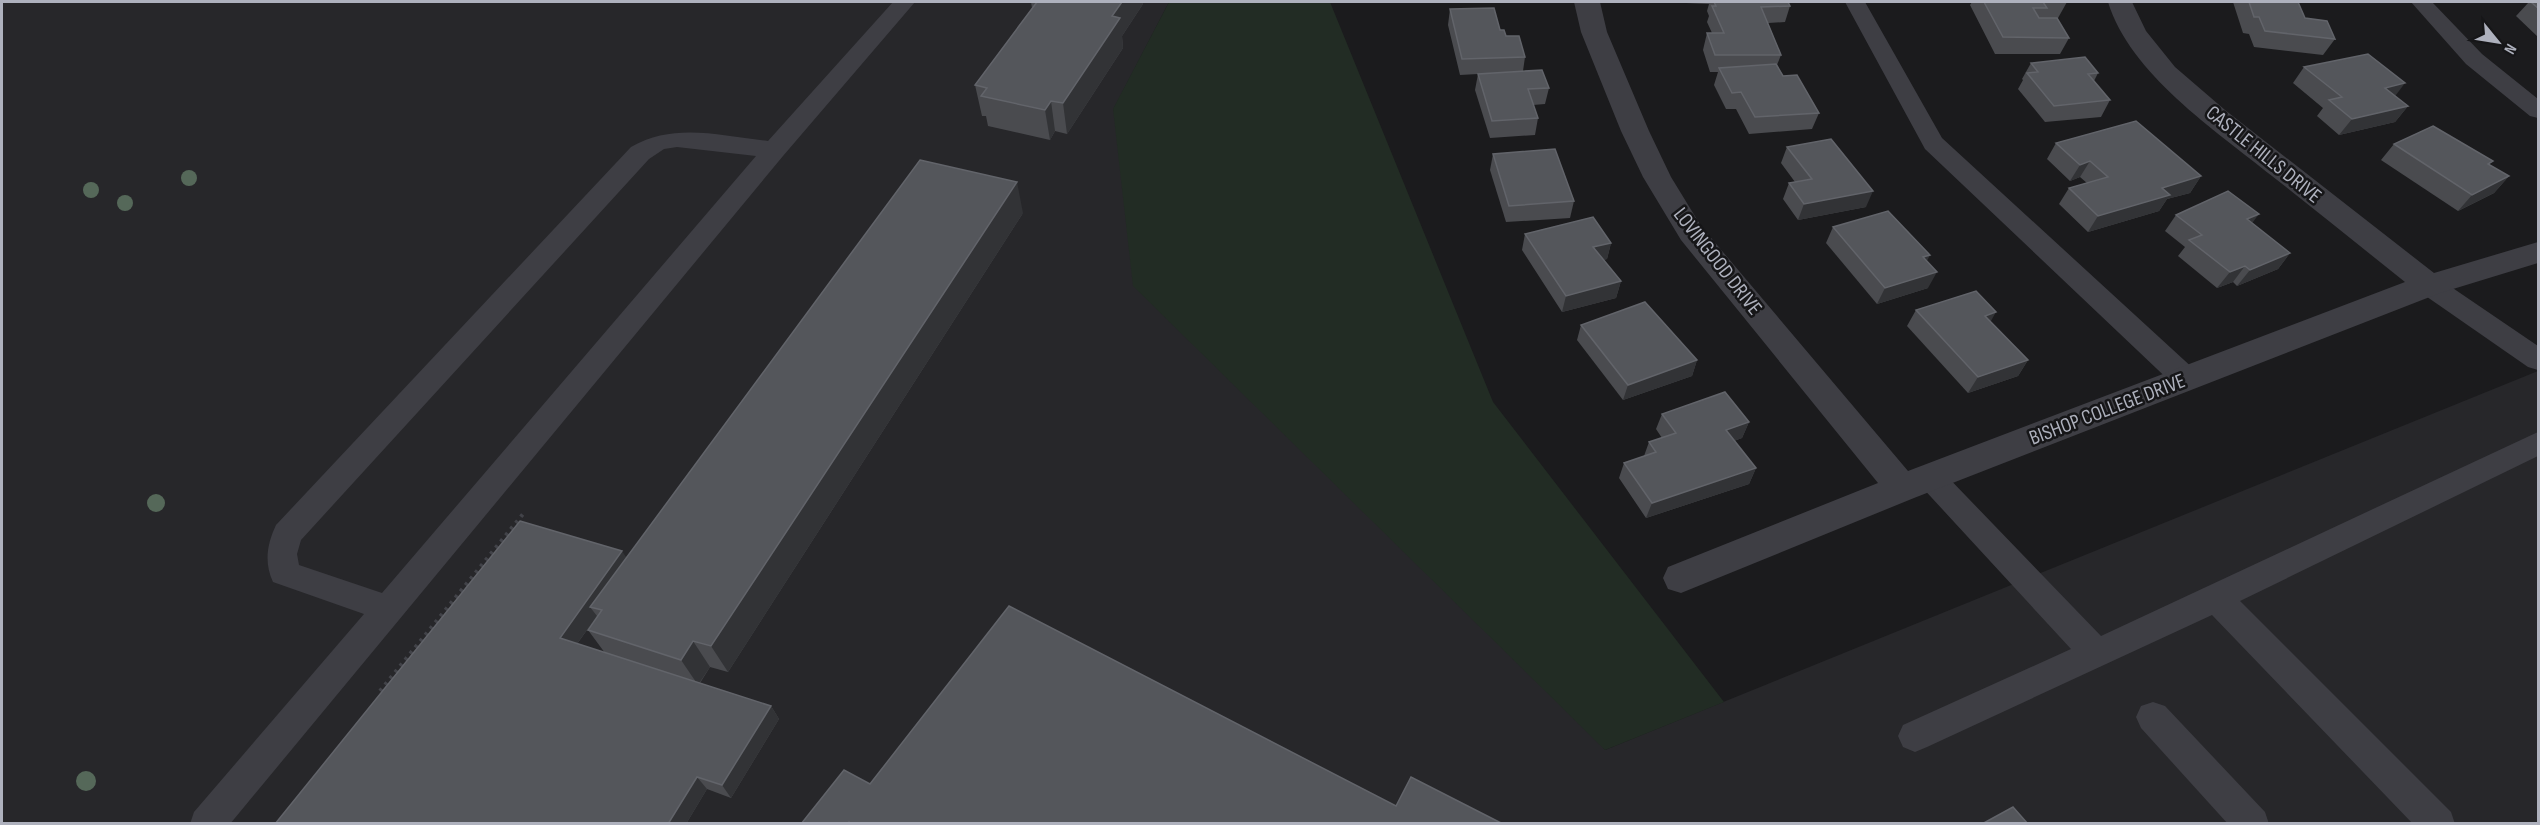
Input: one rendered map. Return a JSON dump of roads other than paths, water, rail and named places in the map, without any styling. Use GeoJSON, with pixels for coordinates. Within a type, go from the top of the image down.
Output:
{"type":"FeatureCollection","features":[{"type":"Feature","properties":{"kind":"street","name":"LOVINGOOD DRIVE"},"geometry":{"type":"LineString","coordinates":[[1587,2],[1593,32],[1635,130],[1657,177],[1691,233],[1916,482]]}},
{"type":"Feature","properties":{"kind":"street","name":"CASTLE HILLS DRIVE"},"geometry":{"type":"LineString","coordinates":[[2120,2],[2134,33],[2166,73],[2215,116],[2429,285]]}},
{"type":"Feature","properties":{"kind":"street","name":"BISHOP COLLEGE DRIVE"},"geometry":{"type":"LineString","coordinates":[[1681,578],[1916,482],[2429,285],[2538,253]]}},
{"type":"Feature","properties":{"kind":"lane"},"geometry":{"type":"LineString","coordinates":[[207,824],[774,150],[904,2]]}},
{"type":"Feature","properties":{"kind":"lane"},"geometry":{"type":"LineString","coordinates":[[1855,2],[1933,143],[2186,379]]}},
{"type":"Feature","properties":{"kind":"lane"},"geometry":{"type":"LineString","coordinates":[[2421,2],[2474,59],[2538,111]]}},
{"type":"Feature","properties":{"kind":"lane"},"geometry":{"type":"LineString","coordinates":[[388,609],[284,573],[282,554],[287,534],[640,153],[657,143],[677,139],[774,150]]}},
{"type":"Feature","properties":{"kind":"lane"},"geometry":{"type":"LineString","coordinates":[[2429,285],[2538,360]]}},
{"type":"Feature","properties":{"kind":"lane"},"geometry":{"type":"LineString","coordinates":[[1915,736],[2216,598],[2538,443]]}},
{"type":"Feature","properties":{"kind":"lane"},"geometry":{"type":"LineString","coordinates":[[1916,482],[2096,653]]}},
{"type":"Feature","properties":{"kind":"lane"},"geometry":{"type":"LineString","coordinates":[[2216,598],[2438,824]]}},
{"type":"Feature","properties":{"kind":"lane"},"geometry":{"type":"LineString","coordinates":[[2153,717],[2252,824]]}}]}
